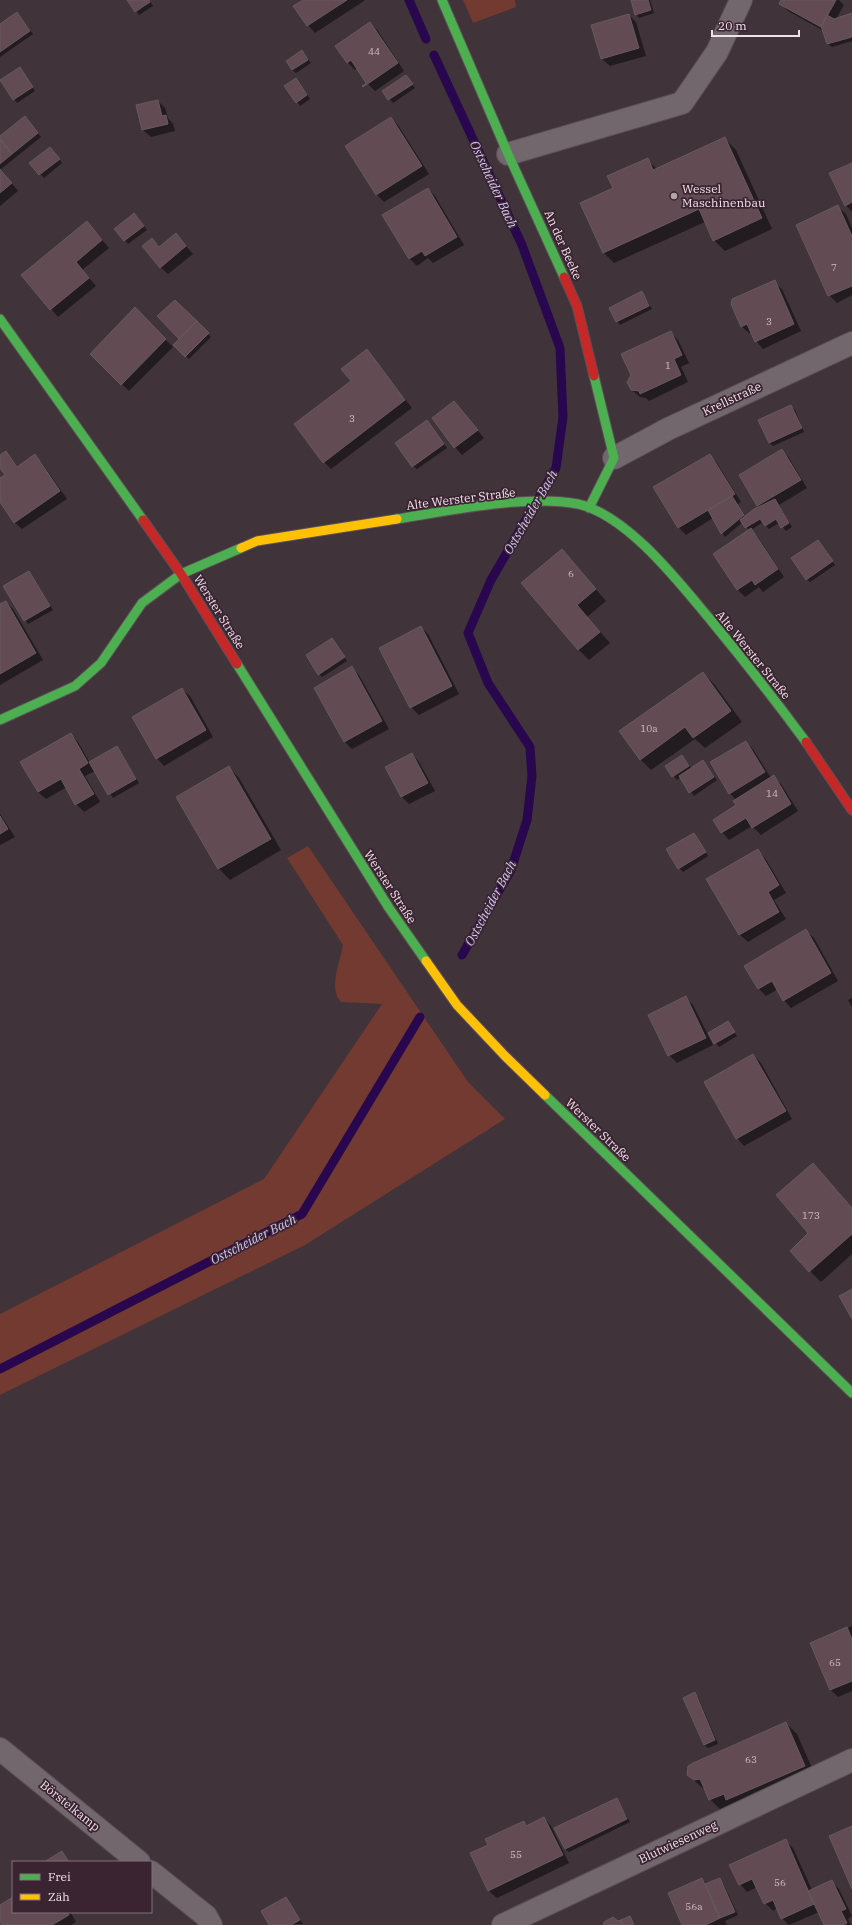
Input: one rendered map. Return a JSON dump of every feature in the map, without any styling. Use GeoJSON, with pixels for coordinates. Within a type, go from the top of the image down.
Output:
{"type":"FeatureCollection","features":[{"type":"Feature","properties":{"kind":"street","name":"An der Beeke"},"geometry":{"type":"LineString","coordinates":[[442,0],[508,154],[577,306],[614,458]]}},
{"type":"Feature","properties":{"kind":"street"},"geometry":{"type":"LineString","coordinates":[[508,154],[682,103],[717,52],[741,0]]}},
{"type":"Feature","properties":{"kind":"street","name":"Werster Straße"},"geometry":{"type":"LineString","coordinates":[[0,319],[181,574],[389,908],[457,1005],[505,1056],[852,1393]]}},
{"type":"Feature","properties":{"kind":"street","name":"Krellstraße"},"geometry":{"type":"LineString","coordinates":[[614,458],[668,429],[852,343]]}},
{"type":"Feature","properties":{"kind":"street"},"geometry":{"type":"LineString","coordinates":[[589,508],[614,458]]}},
{"type":"Feature","properties":{"kind":"street","name":"Alte Werster Straße"},"geometry":{"type":"LineString","coordinates":[[0,720],[75,686],[102,662],[142,603],[181,574],[256,541],[476,507],[512,503],[565,503],[589,508],[617,524],[664,565],[754,672],[820,760],[852,810]]}},
{"type":"Feature","properties":{"kind":"street","name":"Börstelkamp"},"geometry":{"type":"LineString","coordinates":[[0,1749],[138,1861]]}},
{"type":"Feature","properties":{"kind":"street","name":"Blutwiesenweg"},"geometry":{"type":"LineString","coordinates":[[503,1925],[852,1760]]}},
{"type":"Feature","properties":{"kind":"street"},"geometry":{"type":"LineString","coordinates":[[152,1873],[206,1916],[211,1925]]}},
{"type":"Feature","properties":{"kind":"shaded area"},"geometry":{"type":"Polygon","coordinates":[[[463,0],[515,0],[516,7],[473,23],[463,0]]]}},
{"type":"Feature","properties":{"kind":"shaded area"},"geometry":{"type":"Polygon","coordinates":[[[308,846],[468,1082],[505,1119],[305,1245],[0,1395],[0,1314],[264,1179],[382,1004],[341,1002],[337,997],[335,983],[343,945],[287,858],[308,846]]]}},
{"type":"Feature","properties":{"kind":"building"},"geometry":{"type":"Polygon","coordinates":[[[127,0],[149,0],[150,2],[135,12],[127,0]]]}},
{"type":"Feature","properties":{"kind":"building"},"geometry":{"type":"Polygon","coordinates":[[[303,0],[347,0],[307,26],[293,6],[303,0]]]}},
{"type":"Feature","properties":{"kind":"building"},"geometry":{"type":"Polygon","coordinates":[[[631,0],[648,0],[651,10],[635,15],[631,0]]]}},
{"type":"Feature","properties":{"kind":"building"},"geometry":{"type":"Polygon","coordinates":[[[781,0],[836,0],[821,27],[779,4],[781,0]]]}},
{"type":"Feature","properties":{"kind":"building"},"geometry":{"type":"Polygon","coordinates":[[[17,12],[30,31],[0,52],[0,24],[17,12]]]}},
{"type":"Feature","properties":{"kind":"building"},"geometry":{"type":"Polygon","coordinates":[[[852,13],[852,37],[827,44],[821,26],[827,15],[834,19],[852,13]]]}},
{"type":"Feature","properties":{"kind":"building"},"geometry":{"type":"Polygon","coordinates":[[[629,14],[639,48],[601,59],[591,25],[629,14]]]}},
{"type":"Feature","properties":{"kind":"building"},"geometry":{"type":"Polygon","coordinates":[[[370,22],[398,63],[363,87],[362,86],[366,83],[351,60],[347,63],[335,46],[370,22]]]}},
{"type":"Feature","properties":{"kind":"building"},"geometry":{"type":"Polygon","coordinates":[[[302,50],[308,60],[292,70],[286,61],[302,50]]]}},
{"type":"Feature","properties":{"kind":"building"},"geometry":{"type":"Polygon","coordinates":[[[20,67],[33,87],[13,100],[0,80],[20,67]]]}},
{"type":"Feature","properties":{"kind":"building"},"geometry":{"type":"Polygon","coordinates":[[[406,75],[413,84],[388,100],[382,91],[406,75]]]}},
{"type":"Feature","properties":{"kind":"building"},"geometry":{"type":"Polygon","coordinates":[[[296,78],[307,95],[296,103],[284,86],[296,78]]]}},
{"type":"Feature","properties":{"kind":"building"},"geometry":{"type":"Polygon","coordinates":[[[158,100],[162,116],[166,115],[168,124],[142,130],[136,105],[158,100]]]}},
{"type":"Feature","properties":{"kind":"building"},"geometry":{"type":"Polygon","coordinates":[[[25,116],[38,133],[12,154],[0,139],[0,136],[25,116]]]}},
{"type":"Feature","properties":{"kind":"building"},"geometry":{"type":"Polygon","coordinates":[[[391,117],[422,166],[376,195],[345,146],[391,117]]]}},
{"type":"Feature","properties":{"kind":"building","name":"Wessel Maschinenbau"},"geometry":{"type":"Polygon","coordinates":[[[725,137],[762,218],[713,241],[699,209],[603,253],[580,203],[613,188],[607,176],[648,158],[653,170],[725,137]]]}},
{"type":"Feature","properties":{"kind":"building"},"geometry":{"type":"Polygon","coordinates":[[[0,139],[12,154],[0,164],[0,139]]]}},
{"type":"Feature","properties":{"kind":"building"},"geometry":{"type":"Polygon","coordinates":[[[50,147],[60,159],[39,175],[29,163],[50,147]]]}},
{"type":"Feature","properties":{"kind":"building"},"geometry":{"type":"Polygon","coordinates":[[[852,163],[852,202],[845,206],[829,173],[852,163]]]}},
{"type":"Feature","properties":{"kind":"building"},"geometry":{"type":"Polygon","coordinates":[[[0,169],[12,183],[0,193],[0,169]]]}},
{"type":"Feature","properties":{"kind":"building"},"geometry":{"type":"Polygon","coordinates":[[[428,188],[457,237],[425,256],[422,251],[409,259],[382,215],[428,188]]]}},
{"type":"Feature","properties":{"kind":"building"},"geometry":{"type":"Polygon","coordinates":[[[838,205],[852,236],[852,286],[828,296],[796,225],[838,205]]]}},
{"type":"Feature","properties":{"kind":"building"},"geometry":{"type":"Polygon","coordinates":[[[134,213],[144,226],[124,241],[114,229],[134,213]]]}},
{"type":"Feature","properties":{"kind":"building"},"geometry":{"type":"Polygon","coordinates":[[[87,221],[102,240],[76,262],[89,278],[50,310],[21,275],[87,221]]]}},
{"type":"Feature","properties":{"kind":"building"},"geometry":{"type":"Polygon","coordinates":[[[176,233],[186,246],[160,268],[142,246],[152,238],[159,247],[176,233]]]}},
{"type":"Feature","properties":{"kind":"building"},"geometry":{"type":"Polygon","coordinates":[[[775,280],[794,324],[755,342],[747,324],[741,327],[731,304],[732,299],[775,280]]]}},
{"type":"Feature","properties":{"kind":"building"},"geometry":{"type":"Polygon","coordinates":[[[642,291],[649,306],[616,322],[609,308],[642,291]]]}},
{"type":"Feature","properties":{"kind":"building"},"geometry":{"type":"Polygon","coordinates":[[[175,300],[197,321],[179,339],[157,316],[175,300]]]}},
{"type":"Feature","properties":{"kind":"building"},"geometry":{"type":"Polygon","coordinates":[[[135,307],[166,339],[121,385],[90,354],[135,307]]]}},
{"type":"Feature","properties":{"kind":"building"},"geometry":{"type":"Polygon","coordinates":[[[197,321],[209,333],[185,357],[173,345],[197,321]]]}},
{"type":"Feature","properties":{"kind":"building"},"geometry":{"type":"Polygon","coordinates":[[[671,331],[682,355],[674,359],[681,375],[640,394],[639,391],[631,390],[627,382],[631,375],[621,354],[671,331]]]}},
{"type":"Feature","properties":{"kind":"building"},"geometry":{"type":"Polygon","coordinates":[[[367,349],[405,400],[323,463],[294,424],[351,381],[341,369],[367,349]]]}},
{"type":"Feature","properties":{"kind":"building"},"geometry":{"type":"Polygon","coordinates":[[[454,401],[478,430],[454,448],[432,418],[454,401]]]}},
{"type":"Feature","properties":{"kind":"building"},"geometry":{"type":"Polygon","coordinates":[[[791,405],[802,428],[769,443],[758,420],[791,405]]]}},
{"type":"Feature","properties":{"kind":"building"},"geometry":{"type":"Polygon","coordinates":[[[427,420],[444,444],[412,467],[395,443],[427,420]]]}},
{"type":"Feature","properties":{"kind":"building"},"geometry":{"type":"Polygon","coordinates":[[[782,449],[801,480],[757,506],[739,475],[782,449]]]}},
{"type":"Feature","properties":{"kind":"building"},"geometry":{"type":"Polygon","coordinates":[[[6,451],[17,467],[35,454],[60,491],[14,523],[0,502],[0,478],[5,475],[0,468],[0,455],[6,451]]]}},
{"type":"Feature","properties":{"kind":"building"},"geometry":{"type":"Polygon","coordinates":[[[710,454],[735,494],[678,528],[653,487],[710,454]]]}},
{"type":"Feature","properties":{"kind":"building"},"geometry":{"type":"Polygon","coordinates":[[[732,496],[744,515],[721,534],[708,510],[732,496]]]}},
{"type":"Feature","properties":{"kind":"building"},"geometry":{"type":"Polygon","coordinates":[[[775,499],[789,523],[781,528],[776,519],[765,526],[760,519],[745,528],[740,520],[754,509],[775,499]]]}},
{"type":"Feature","properties":{"kind":"building"},"geometry":{"type":"Polygon","coordinates":[[[751,528],[778,569],[755,585],[752,580],[737,590],[713,554],[751,528]]]}},
{"type":"Feature","properties":{"kind":"building"},"geometry":{"type":"Polygon","coordinates":[[[818,540],[833,561],[806,580],[791,558],[818,540]]]}},
{"type":"Feature","properties":{"kind":"building"},"geometry":{"type":"Polygon","coordinates":[[[562,549],[596,589],[577,605],[600,632],[578,650],[521,583],[562,549]]]}},
{"type":"Feature","properties":{"kind":"building"},"geometry":{"type":"Polygon","coordinates":[[[29,571],[50,606],[24,621],[3,586],[29,571]]]}},
{"type":"Feature","properties":{"kind":"building"},"geometry":{"type":"Polygon","coordinates":[[[6,601],[36,653],[0,674],[0,604],[6,601]]]}},
{"type":"Feature","properties":{"kind":"building"},"geometry":{"type":"Polygon","coordinates":[[[421,626],[452,686],[410,708],[379,648],[421,626]]]}},
{"type":"Feature","properties":{"kind":"building"},"geometry":{"type":"Polygon","coordinates":[[[332,638],[345,657],[318,675],[306,655],[332,638]]]}},
{"type":"Feature","properties":{"kind":"building"},"geometry":{"type":"Polygon","coordinates":[[[352,666],[382,721],[344,742],[314,688],[352,666]]]}},
{"type":"Feature","properties":{"kind":"building"},"geometry":{"type":"Polygon","coordinates":[[[703,672],[731,711],[693,738],[685,727],[640,760],[619,731],[703,672]]]}},
{"type":"Feature","properties":{"kind":"building"},"geometry":{"type":"Polygon","coordinates":[[[182,688],[206,730],[156,759],[132,717],[182,688]]]}},
{"type":"Feature","properties":{"kind":"building"},"geometry":{"type":"Polygon","coordinates":[[[71,733],[88,763],[79,769],[94,794],[75,805],[61,779],[38,792],[20,762],[71,733]]]}},
{"type":"Feature","properties":{"kind":"building"},"geometry":{"type":"Polygon","coordinates":[[[746,741],[765,772],[729,794],[710,762],[746,741]]]}},
{"type":"Feature","properties":{"kind":"building"},"geometry":{"type":"Polygon","coordinates":[[[117,746],[136,779],[108,795],[89,762],[117,746]]]}},
{"type":"Feature","properties":{"kind":"building"},"geometry":{"type":"Polygon","coordinates":[[[412,753],[428,783],[401,797],[385,767],[412,753]]]}},
{"type":"Feature","properties":{"kind":"building"},"geometry":{"type":"Polygon","coordinates":[[[682,755],[689,766],[672,777],[665,766],[682,755]]]}},
{"type":"Feature","properties":{"kind":"building"},"geometry":{"type":"Polygon","coordinates":[[[703,760],[714,777],[689,793],[679,776],[703,760]]]}},
{"type":"Feature","properties":{"kind":"building"},"geometry":{"type":"Polygon","coordinates":[[[229,766],[271,839],[218,869],[176,797],[229,766]]]}},
{"type":"Feature","properties":{"kind":"building"},"geometry":{"type":"Polygon","coordinates":[[[774,775],[791,804],[752,828],[746,818],[721,833],[713,820],[736,805],[733,801],[774,775]]]}},
{"type":"Feature","properties":{"kind":"building"},"geometry":{"type":"Polygon","coordinates":[[[0,816],[8,829],[0,834],[0,816]]]}},
{"type":"Feature","properties":{"kind":"building"},"geometry":{"type":"Polygon","coordinates":[[[694,833],[706,852],[678,869],[666,849],[694,833]]]}},
{"type":"Feature","properties":{"kind":"building"},"geometry":{"type":"Polygon","coordinates":[[[758,849],[779,885],[768,892],[779,912],[739,935],[706,879],[758,849]]]}},
{"type":"Feature","properties":{"kind":"building"},"geometry":{"type":"Polygon","coordinates":[[[806,929],[831,973],[783,1001],[772,981],[758,989],[744,966],[806,929]]]}},
{"type":"Feature","properties":{"kind":"building"},"geometry":{"type":"Polygon","coordinates":[[[686,996],[706,1038],[668,1056],[648,1015],[686,996]]]}},
{"type":"Feature","properties":{"kind":"building"},"geometry":{"type":"Polygon","coordinates":[[[728,1021],[735,1032],[714,1044],[708,1033],[728,1021]]]}},
{"type":"Feature","properties":{"kind":"building"},"geometry":{"type":"Polygon","coordinates":[[[753,1054],[786,1111],[736,1139],[704,1082],[753,1054]]]}},
{"type":"Feature","properties":{"kind":"building"},"geometry":{"type":"Polygon","coordinates":[[[813,1163],[852,1208],[852,1234],[809,1272],[790,1251],[808,1233],[776,1195],[813,1163]]]}},
{"type":"Feature","properties":{"kind":"building"},"geometry":{"type":"Polygon","coordinates":[[[852,1289],[852,1319],[839,1296],[852,1289]]]}},
{"type":"Feature","properties":{"kind":"building"},"geometry":{"type":"Polygon","coordinates":[[[847,1627],[852,1639],[852,1681],[830,1690],[810,1643],[847,1627]]]}},
{"type":"Feature","properties":{"kind":"building"},"geometry":{"type":"Polygon","coordinates":[[[695,1692],[715,1740],[704,1745],[683,1698],[695,1692]]]}},
{"type":"Feature","properties":{"kind":"building"},"geometry":{"type":"Polygon","coordinates":[[[786,1722],[805,1766],[726,1800],[724,1794],[709,1800],[700,1779],[694,1780],[687,1775],[688,1766],[693,1763],[786,1722]]]}},
{"type":"Feature","properties":{"kind":"building"},"geometry":{"type":"Polygon","coordinates":[[[617,1798],[627,1819],[565,1849],[554,1828],[617,1798]]]}},
{"type":"Feature","properties":{"kind":"building"},"geometry":{"type":"Polygon","coordinates":[[[544,1817],[563,1855],[488,1891],[470,1853],[488,1845],[485,1839],[524,1821],[526,1826],[544,1817]]]}},
{"type":"Feature","properties":{"kind":"building"},"geometry":{"type":"Polygon","coordinates":[[[852,1826],[852,1889],[829,1836],[852,1826]]]}},
{"type":"Feature","properties":{"kind":"building"},"geometry":{"type":"Polygon","coordinates":[[[786,1839],[814,1904],[781,1919],[773,1900],[764,1904],[752,1879],[739,1885],[729,1865],[786,1839]]]}},
{"type":"Feature","properties":{"kind":"building"},"geometry":{"type":"Polygon","coordinates":[[[62,1851],[68,1861],[46,1861],[62,1851]]]}},
{"type":"Feature","properties":{"kind":"building"},"geometry":{"type":"Polygon","coordinates":[[[702,1878],[720,1918],[706,1925],[682,1925],[668,1893],[702,1878]]]}},
{"type":"Feature","properties":{"kind":"building"},"geometry":{"type":"Polygon","coordinates":[[[720,1878],[735,1912],[720,1918],[705,1884],[720,1878]]]}},
{"type":"Feature","properties":{"kind":"building"},"geometry":{"type":"Polygon","coordinates":[[[832,1880],[846,1909],[841,1911],[847,1923],[844,1925],[824,1925],[808,1891],[832,1880]]]}},
{"type":"Feature","properties":{"kind":"building"},"geometry":{"type":"Polygon","coordinates":[[[286,1897],[300,1920],[291,1925],[269,1925],[261,1911],[286,1897]]]}},
{"type":"Feature","properties":{"kind":"building"},"geometry":{"type":"Polygon","coordinates":[[[12,1898],[12,1913],[68,1913],[69,1915],[52,1925],[2,1925],[0,1922],[0,1905],[12,1898]]]}},
{"type":"Feature","properties":{"kind":"building"},"geometry":{"type":"Polygon","coordinates":[[[630,1916],[634,1925],[623,1925],[621,1920],[630,1916]]]}},
{"type":"Feature","properties":{"kind":"building"},"geometry":{"type":"Polygon","coordinates":[[[613,1917],[618,1921],[621,1920],[623,1925],[603,1925],[604,1922],[613,1917]]]}},
{"type":"Feature","properties":{"kind":"waterway","name":"Ostscheider Bach"},"geometry":{"type":"LineString","coordinates":[[409,0],[426,39]]}},
{"type":"Feature","properties":{"kind":"waterway","name":"Ostscheider Bach"},"geometry":{"type":"LineString","coordinates":[[434,55],[522,245],[560,348],[563,417],[556,468],[491,580],[468,633],[488,683],[530,747],[532,776],[527,820],[511,870],[462,955]]}},
{"type":"Feature","properties":{"kind":"waterway","name":"Ostscheider Bach"},"geometry":{"type":"LineString","coordinates":[[0,1369],[302,1214],[420,1017]]}},
{"type":"Feature","properties":{"kind":"traffic: fast"},"geometry":{"type":"LineString","coordinates":[[442,0],[508,154],[564,277]]}},
{"type":"Feature","properties":{"kind":"traffic: fast"},"geometry":{"type":"LineString","coordinates":[[0,319],[143,520]]}},
{"type":"Feature","properties":{"kind":"traffic: fast"},"geometry":{"type":"LineString","coordinates":[[589,508],[614,458],[594,376]]}},
{"type":"Feature","properties":{"kind":"traffic: fast"},"geometry":{"type":"LineString","coordinates":[[397,519],[512,502],[558,501],[578,504],[615,521],[633,535],[667,569],[734,648],[806,742]]}},
{"type":"Feature","properties":{"kind":"traffic: fast"},"geometry":{"type":"LineString","coordinates":[[0,720],[75,686],[101,663],[142,603],[181,574],[241,548]]}},
{"type":"Feature","properties":{"kind":"traffic: fast"},"geometry":{"type":"LineString","coordinates":[[237,664],[389,908],[426,961]]}},
{"type":"Feature","properties":{"kind":"traffic: fast"},"geometry":{"type":"LineString","coordinates":[[545,1095],[852,1393]]}},
{"type":"Feature","properties":{"kind":"traffic: slow"},"geometry":{"type":"LineString","coordinates":[[241,548],[257,541],[397,519]]}},
{"type":"Feature","properties":{"kind":"traffic: slow"},"geometry":{"type":"LineString","coordinates":[[426,961],[457,1005],[505,1056],[545,1095]]}},
{"type":"Feature","properties":{"kind":"traffic: jam"},"geometry":{"type":"LineString","coordinates":[[564,277],[577,306],[594,376]]}},
{"type":"Feature","properties":{"kind":"traffic: jam"},"geometry":{"type":"LineString","coordinates":[[143,520],[181,574],[237,664]]}},
{"type":"Feature","properties":{"kind":"traffic: jam"},"geometry":{"type":"LineString","coordinates":[[806,742],[852,810]]}},
{"type":"Feature","properties":{"kind":"place","name":"Wessel Maschinenbau"},"geometry":{"type":"Point","coordinates":[674,196]}}]}
